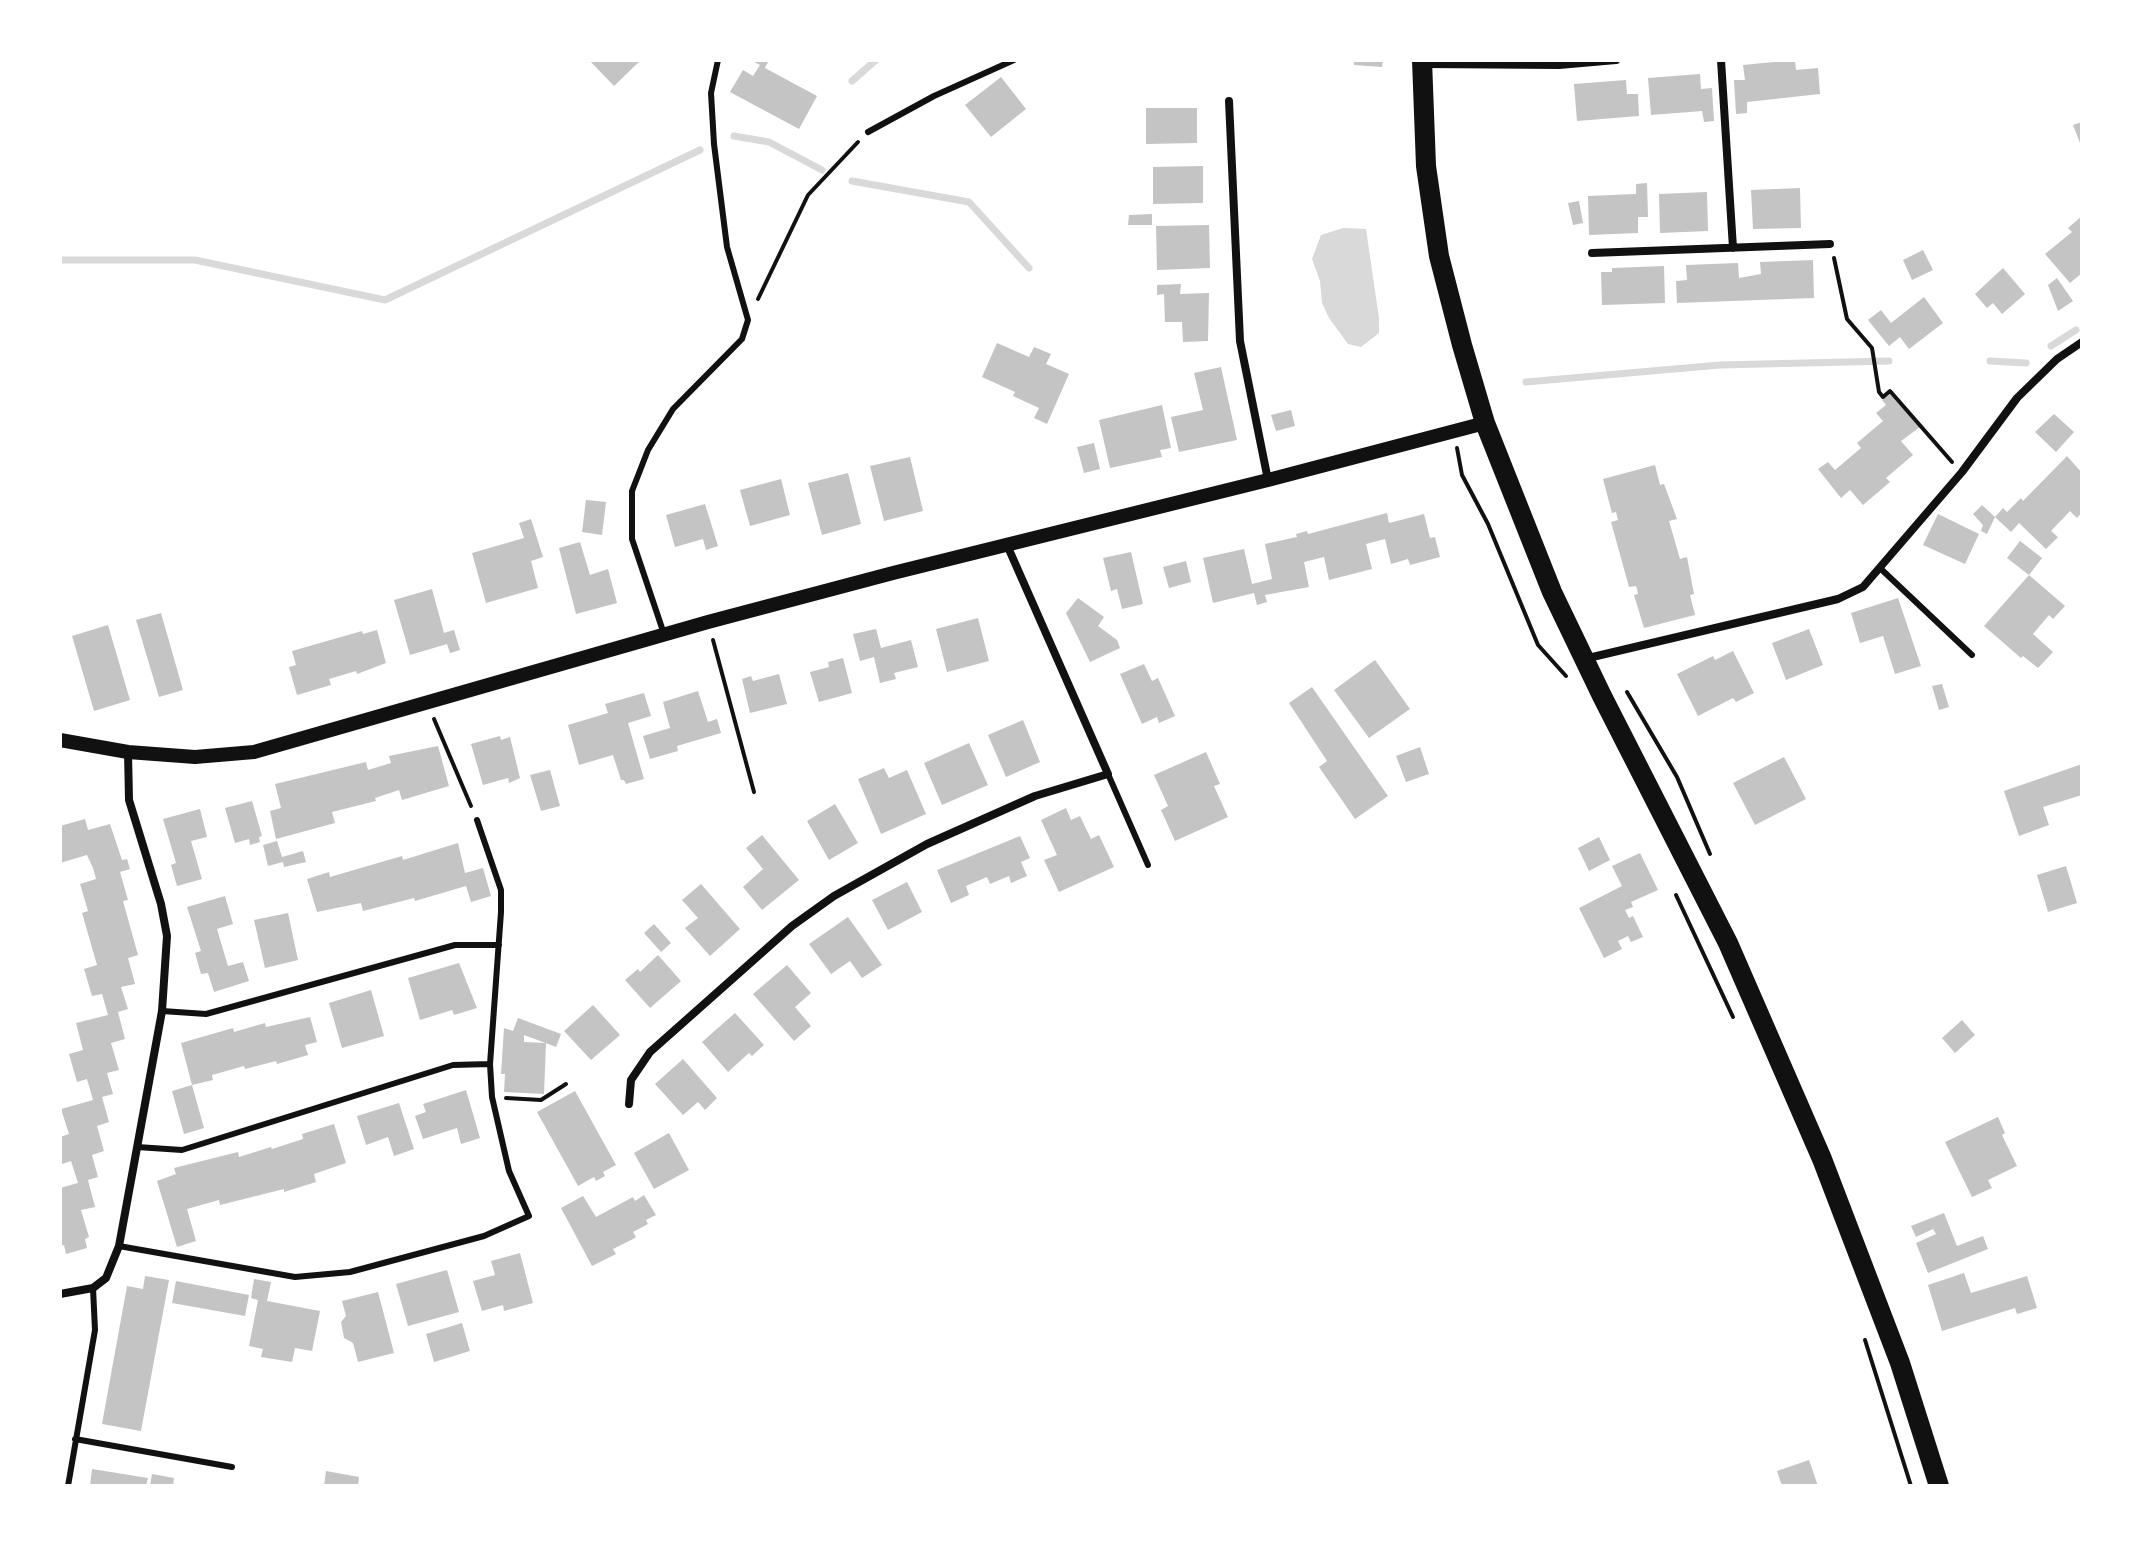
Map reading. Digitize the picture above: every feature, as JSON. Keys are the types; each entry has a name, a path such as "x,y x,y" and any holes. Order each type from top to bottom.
{"main road":[{"path":"1422,62 1426,166 1439,256 1485,423 1552,592 1728,943 1822,1159 1900,1363 1939,1486"}],"street":[{"path":"1422,62 1559,65 1616,60"},
{"path":"1721,60 1733,248"},
{"path":"1229,101 1240,341 1268,480"},
{"path":"1592,253 1830,244"},
{"path":"1583,659 1838,599 1863,587 1962,472 2017,398 2057,359 2082,342"},
{"path":"60,740 128,752 195,757 254,752 708,622 1485,423"},
{"path":"629,1104 631,1080 650,1052 792,926 834,896 927,844 1035,796 1108,774 1007,545"},
{"path":"60,1294 93,1288 106,1278 119,1246 162,1011 167,936 161,904 129,800 128,752"}],"lane":[{"path":"664,634 632,539 632,491 648,450 673,409 742,339 748,320 727,247 714,144 711,93 718,60"},
{"path":"868,132 934,96 1014,60"},
{"path":"1881,569 1972,655"},
{"path":"1108,774 1148,865"},
{"path":"119,1246 295,1277 350,1272 484,1236 529,1216 509,1171 492,1097 490,1064 501,890 477,820"},
{"path":"162,1011 206,1014 455,945 499,945"},
{"path":"137,1147 182,1150 453,1065 490,1064"},
{"path":"68,1486 95,1330 93,1288"},
{"path":"75,1439 232,1467"}],"path":[{"path":"748,320 808,195 868,132"},
{"path":"1830,244 1847,319 1872,348 1879,392 1883,397 1890,391 1962,472"},
{"path":"1454,429 1462,475 1488,524 1538,645 1567,676 1572,686"},
{"path":"708,622 754,792"},
{"path":"427,704 477,820"},
{"path":"1674,892 1735,1021"},
{"path":"517,1099 541,1100 566,1084"},
{"path":"1864,1338 1911,1486"}],"shaded area":[{"path":"1343,228 1366,229 1379,333 1361,347 1348,344 1329,318 1322,303 1320,281 1312,259 1321,235"}],"building":[{"path":"589,60 641,60 614,86"},
{"path":"750,60 769,60 765,68 817,96 799,129 730,92 743,70 753,76 760,65"},
{"path":"1354,60 1383,60 1382,67 1354,65"},
{"path":"1795,60 1796,70 1818,68 1820,94 1747,102 1747,113 1736,114 1734,80 1745,80 1743,65"},
{"path":"1700,74 1701,89 1712,88 1714,121 1704,122 1702,111 1651,115 1648,78"},
{"path":"1001,77 1026,109 991,137 965,105"},
{"path":"1626,80 1627,94 1638,94 1639,116 1577,121 1574,84"},
{"path":"1146,108 1197,108 1197,143 1146,144"},
{"path":"2082,122 2082,148 2073,125"},
{"path":"1203,166 1203,203 1153,204 1153,167"},
{"path":"1647,183 1648,217 1638,217 1638,233 1589,235 1588,196 1636,194 1636,184"},
{"path":"1800,188 1801,228 1753,229 1751,190"},
{"path":"1707,192 1708,231 1660,233 1659,194"},
{"path":"1579,201 1583,223 1573,225 1568,203"},
{"path":"1152,214 1152,225 1128,225 1129,215"},
{"path":"2082,216 2082,273 2070,283 2045,254 2072,232 2068,228"},
{"path":"1209,225 1210,268 1157,270 1156,226"},
{"path":"1923,250 1933,270 1912,280 1903,260"},
{"path":"1813,260 1814,298 1677,303 1676,281 1687,280 1686,265 1738,263 1739,278 1761,274 1760,262"},
{"path":"1664,266 1665,303 1602,305 1601,272 1612,272 1612,268"},
{"path":"2003,268 2025,294 2002,314 1993,303 1987,308 1975,294"},
{"path":"2057,278 2073,301 2058,311 2048,285"},
{"path":"1181,284 1180,294 1209,293 1208,341 1183,342 1182,322 1165,322 1164,294 1157,295 1157,285"},
{"path":"1924,297 1943,323 1909,349 1900,337 1889,346 1868,320 1881,310 1891,323"},
{"path":"997,343 1029,357 1034,347 1051,354 1046,364 1069,374 1047,424 1034,418 1039,408 1013,396 1015,392 982,377"},
{"path":"1221,367 1237,440 1179,452 1171,417 1203,410 1194,373"},
{"path":"1890,394 1920,427 1901,441 1913,455 1886,478 1890,482 1863,505 1850,490 1841,498 1818,469 1828,462 1835,470 1861,448 1857,443 1883,421 1876,413 1886,405 1882,400"},
{"path":"1162,405 1171,448 1160,450 1162,457 1110,468 1099,420"},
{"path":"1291,410 1295,426 1276,431 1271,415"},
{"path":"2054,414 2074,432 2056,452 2035,432"},
{"path":"1094,443 1100,469 1084,473 1077,447"},
{"path":"2067,456 2082,473 2082,512 2077,518 2070,511 2051,531 2058,537 2046,549 2019,523 2011,532 1995,517 2003,508 2007,512 2021,498 2023,501"},
{"path":"910,457 923,511 884,521 870,466"},
{"path":"1655,465 1660,485 1664,484 1677,519 1669,521 1680,559 1687,557 1695,615 1644,628 1634,595 1638,594 1637,589 1636,586 1629,587 1611,522 1618,520 1616,512 1612,513 1603,479"},
{"path":"848,473 861,524 822,535 808,483"},
{"path":"781,479 790,515 750,526 740,490"},
{"path":"586,500 606,502 602,535 582,532"},
{"path":"705,504 718,546 706,550 703,539 675,547 666,515"},
{"path":"1982,505 1995,517 1987,534 1981,531 1983,525 1973,514"},
{"path":"1387,513 1389,523 1424,514 1430,538 1435,537 1440,557 1410,565 1408,559 1391,564 1385,539 1366,544 1372,569 1329,580 1324,557 1304,562 1309,587 1265,595 1267,602 1257,605 1254,593 1213,603 1203,558 1244,549 1252,584 1272,579 1265,544"},
{"path":"1938,514 1979,534 1965,564 1923,545"},
{"path":"531,519 543,557 531,561 538,588 486,603 472,553 524,538 519,523"},
{"path":"2020,541 2042,558 2029,575 2007,558"},
{"path":"580,542 590,575 608,569 617,603 576,614 559,548"},
{"path":"1131,552 1143,604 1122,609 1117,589 1111,591 1103,558"},
{"path":"1186,561 1191,582 1169,588 1163,567"},
{"path":"2029,575 2065,606 2053,619 2049,615 2033,634 2053,652 2038,668 2023,656 2021,658 1984,626"},
{"path":"432,589 444,633 454,630 460,650 450,653 447,644 410,655 394,600"},
{"path":"1078,598 1104,617 1098,626 1117,640 1120,648 1090,662 1066,613"},
{"path":"1898,598 1921,666 1895,674 1883,636 1860,643 1851,613"},
{"path":"161,613 183,690 159,697 136,620"},
{"path":"978,618 989,661 947,672 936,629"},
{"path":"108,625 130,700 94,711 72,636"},
{"path":"876,629 881,648 911,640 918,667 894,673 896,679 880,683 874,657 860,661 853,634"},
{"path":"1809,629 1823,665 1786,680 1772,643"},
{"path":"377,630 386,663 357,674 356,671 329,679 331,685 297,695 289,667 296,665 292,651 362,631 363,634"},
{"path":"1733,651 1754,693 1736,702 1733,698 1698,716 1677,674 1713,656 1715,660"},
{"path":"843,658 852,693 819,702 810,672 829,667 828,662"},
{"path":"1375,660 1410,709 1369,738 1334,690"},
{"path":"1144,664 1152,681 1158,678 1175,716 1159,723 1157,717 1142,724 1120,674"},
{"path":"779,674 787,704 750,713 742,679 751,676 753,681"},
{"path":"1942,684 1949,707 1939,710 1932,686"},
{"path":"1312,687 1388,796 1355,819 1319,767 1327,761 1289,703"},
{"path":"698,691 708,722 717,719 721,733 677,746 678,751 650,759 643,736 670,728 663,702"},
{"path":"644,693 651,716 628,723 644,779 626,784 621,780 613,755 579,765 568,725 608,713 605,704"},
{"path":"1023,720 1040,762 1006,777 988,735"},
{"path":"500,736 501,740 510,737 520,778 509,783 508,778 483,785 471,744"},
{"path":"969,743 988,785 942,805 924,763"},
{"path":"438,746 449,786 402,800 399,790 375,798 376,801 332,812 335,823 276,839 270,811 281,808 275,784 366,762 368,770 391,763 389,756"},
{"path":"1420,747 1429,774 1406,782 1396,756"},
{"path":"1206,752 1220,784 1214,786 1228,817 1175,841 1161,810 1168,806 1154,775"},
{"path":"1784,757 1806,799 1755,825 1733,783"},
{"path":"2082,764 2082,795 2043,807 2049,825 2019,836 2004,791"},
{"path":"884,768 889,778 907,770 926,814 881,834 858,779"},
{"path":"550,770 560,806 541,811 530,775"},
{"path":"252,801 262,836 259,837 260,842 250,845 249,839 235,843 225,808"},
{"path":"835,804 858,843 829,860 807,821"},
{"path":"1066,808 1071,820 1080,816 1091,839 1099,835 1114,867 1059,892 1044,860 1057,855 1041,820"},
{"path":"200,809 207,837 191,841 202,879 177,886 171,865 176,863 163,819"},
{"path":"85,819 88,830 110,824 122,860 127,859 130,869 120,872 128,900 123,901 138,955 128,958 135,984 121,987 128,1009 118,1012 125,1039 111,1043 119,1070 107,1073 113,1094 102,1097 109,1122 97,1126 104,1151 92,1155 98,1177 88,1180 95,1207 81,1210 89,1237 85,1239 87,1248 66,1254 64,1245 60,1246 60,1188 78,1183 71,1161 62,1164 60,1156 60,1137 69,1134 61,1109 93,1100 87,1079 77,1082 69,1054 83,1050 76,1023 108,1015 102,994 92,996 84,969 97,965 82,913 88,911 80,884 96,879 93,868 87,855 60,863 60,826"},
{"path":"762,835 799,880 762,910 743,887 763,869 746,848"},
{"path":"1020,836 1030,858 1021,862 1027,876 1011,883 1009,876 990,884 987,877 966,886 969,895 951,903 937,870"},
{"path":"1599,837 1610,860 1589,871 1578,848"},
{"path":"277,841 282,857 303,851 306,862 284,867 283,862 268,866 263,845"},
{"path":"458,843 465,873 483,868 491,896 471,902 466,886 415,901 414,898 363,911 361,903 317,912 307,879 329,872 330,877 402,856 403,860"},
{"path":"1640,853 1658,890 1631,902 1633,907 1625,910 1629,918 1633,916 1643,937 1631,942 1628,936 1618,941 1622,949 1604,958 1579,908 1622,886 1612,866"},
{"path":"2066,866 2077,903 2048,912 2037,875"},
{"path":"907,882 922,912 888,930 872,900"},
{"path":"701,884 740,929 710,956 685,928 698,918 682,900"},
{"path":"225,896 233,924 217,929 228,966 243,962 249,981 214,992 208,973 201,974 195,953 201,951 187,907"},
{"path":"288,913 298,960 265,968 254,920"},
{"path":"848,917 882,965 862,978 850,961 831,974 809,944"},
{"path":"654,924 671,943 661,952 644,933"},
{"path":"658,955 681,981 650,1008 625,980 638,969 640,972"},
{"path":"459,963 477,1008 454,1015 452,1010 420,1020 408,978"},
{"path":"787,965 811,993 795,1007 811,1026 794,1041 753,994"},
{"path":"371,990 384,1036 342,1048 329,1003"},
{"path":"593,1005 620,1035 591,1060 564,1031"},
{"path":"735,1013 764,1045 752,1056 749,1053 728,1072 702,1042"},
{"path":"310,1017 317,1042 305,1045 308,1055 277,1064 276,1061 245,1069 244,1066 212,1075 213,1080 192,1085 181,1043 233,1028 234,1032 265,1023 266,1027"},
{"path":"518,1018 561,1034 556,1047 546,1043 544,1094 504,1092 505,1074 501,1074 504,1028 513,1031","holes":["524,1035 546,1043 524,1042"]},
{"path":"1962,1020 1975,1035 1955,1053 1942,1038"},
{"path":"683,1059 717,1098 705,1110 698,1102 683,1115 655,1084"},
{"path":"192,1085 204,1128 184,1134 172,1091"},
{"path":"466,1090 480,1138 461,1144 457,1128 423,1139 415,1116 426,1112 423,1104"},
{"path":"575,1091 616,1165 603,1172 605,1176 596,1181 594,1177 578,1186 537,1112"},
{"path":"399,1103 414,1149 394,1156 388,1137 366,1145 357,1116"},
{"path":"1998,1117 2005,1133 2002,1135 2017,1166 1988,1180 1992,1188 1972,1197 1945,1142"},
{"path":"334,1124 346,1163 314,1174 316,1182 284,1192 284,1189 220,1205 219,1200 187,1209 196,1241 177,1247 157,1181 176,1174 174,1168 238,1152 239,1157 272,1149 303,1139 302,1134"},
{"path":"669,1133 689,1170 654,1189 634,1153"},
{"path":"644,1195 656,1215 646,1220 648,1224 633,1232 636,1237 613,1249 616,1254 592,1266 561,1208 583,1196 596,1217 633,1197 635,1201"},
{"path":"1944,1213 1957,1246 1983,1236 1988,1249 1928,1273 1916,1243 1936,1234 1933,1229 1916,1237 1911,1226"},
{"path":"520,1253 533,1303 504,1311 503,1305 482,1311 473,1281 495,1275 491,1261"},
{"path":"447,1270 459,1312 408,1326 396,1284"},
{"path":"1964,1273 1971,1293 2027,1276 2037,1308 2017,1314 2015,1308 1942,1331 1928,1285"},
{"path":"145,1276 169,1280 141,1431 102,1424 127,1286 143,1289"},
{"path":"254,1279 271,1282 267,1301 320,1311 312,1351 295,1348 292,1362 261,1357 263,1349 249,1346 258,1300 251,1298"},
{"path":"176,1281 249,1295 245,1316 172,1303"},
{"path":"378,1292 394,1353 358,1362 353,1343 344,1338 341,1322 346,1316 342,1301"},
{"path":"462,1323 470,1351 434,1362 426,1334"},
{"path":"1809,1460 1818,1486 1782,1486 1777,1471"},
{"path":"92,1469 148,1478 146,1486 90,1486"},
{"path":"326,1471 359,1477 358,1486 324,1486"},
{"path":"152,1474 174,1478 173,1486 150,1486"}],"waterway":[{"path":"852,81 876,60"},
{"path":"734,136 769,142 822,170"},
{"path":"60,260 195,260 385,300 700,150"},
{"path":"852,181 969,202 1029,268"},
{"path":"2051,346 2076,330"},
{"path":"1526,382 1720,365 1889,361"},
{"path":"1990,361 2026,363"}]}
